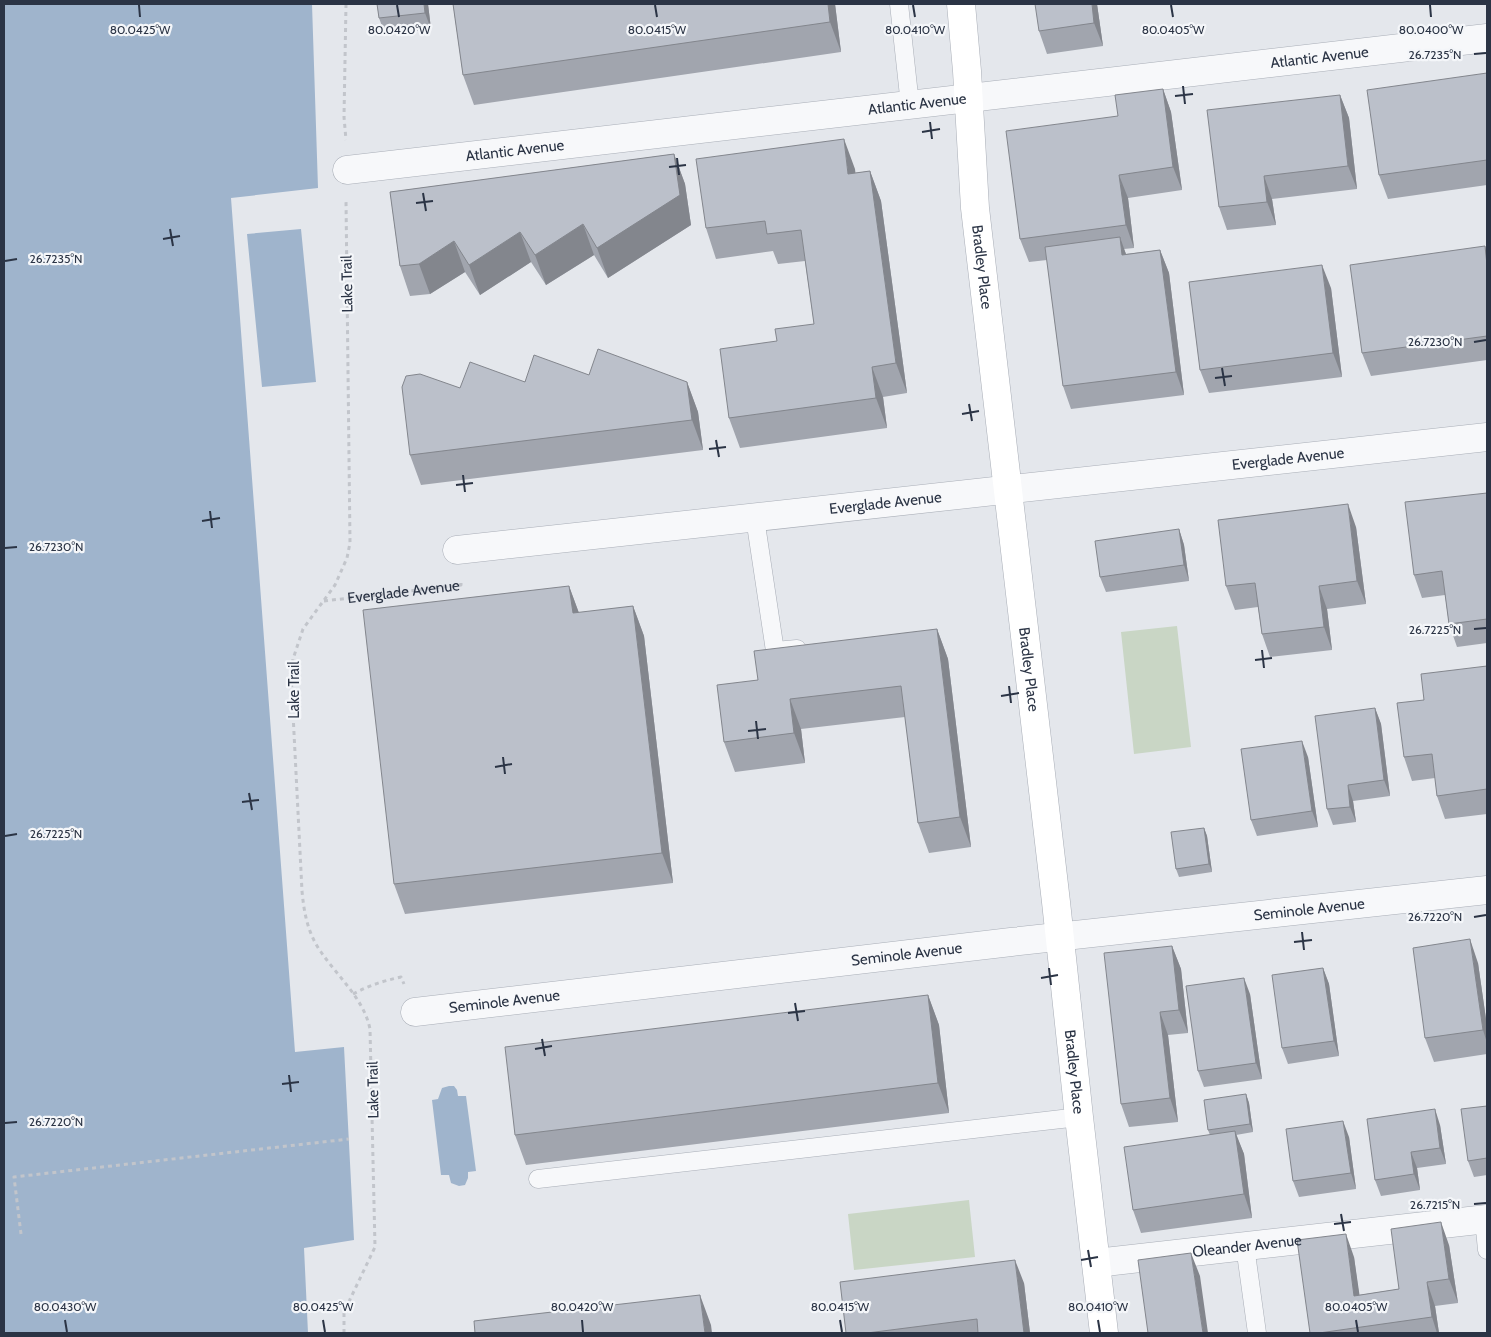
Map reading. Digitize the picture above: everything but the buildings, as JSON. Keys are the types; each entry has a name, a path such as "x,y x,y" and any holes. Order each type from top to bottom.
{"street":[{"name":"Bradley Place","path":"961,4 969,98 975,208 1060,936 1104,1333"},
{"name":"Atlantic Avenue","path":"347,170 1487,38"},
{"name":"Everglade Avenue","path":"457,550 1008,491 1487,436"},
{"name":"Seminole Avenue","path":"414,1012 1060,936 1487,890"},
{"name":"Oleander Avenue","path":"1096,1263 1486,1219"}],"lane":[{"path":"899,4 910,105"},
{"path":"755,518 775,651 815,646"},
{"path":"538,1179 1079,1117"},
{"path":"1486,1219 1487,1250"},
{"path":"1245,1246 1257,1333"}],"path":[{"name":"Lake Trail","path":"344,1333 344,1312 370,1259 376,1239 370,1029 368,1018 353,994 320,951 312,938 306,921 302,891 291,674 293,659 303,629 335,585 347,558 350,527 347,170 344,117 346,4"},
{"name":"Everglade Avenue","path":"324,601 461,585 457,550"},
{"path":"353,994 368,985 401,977 414,1012"},
{"path":"21,1234 14,1177 349,1139"}],"green space":[{"path":"1177,626 1191,747 1134,754 1121,632"},
{"path":"969,1200 975,1257 854,1270 848,1214"}],"water":[{"path":"4,4 312,4 318,188 231,198 295,1052 344,1047 354,1240 304,1248 308,1333 4,1333"},
{"path":"301,229 316,382 262,387 247,234"},
{"path":"454,1086 458,1096 466,1096 476,1171 468,1172 465,1185 459,1186 451,1183 449,1175 441,1175 432,1100 438,1099 442,1088"}]}
